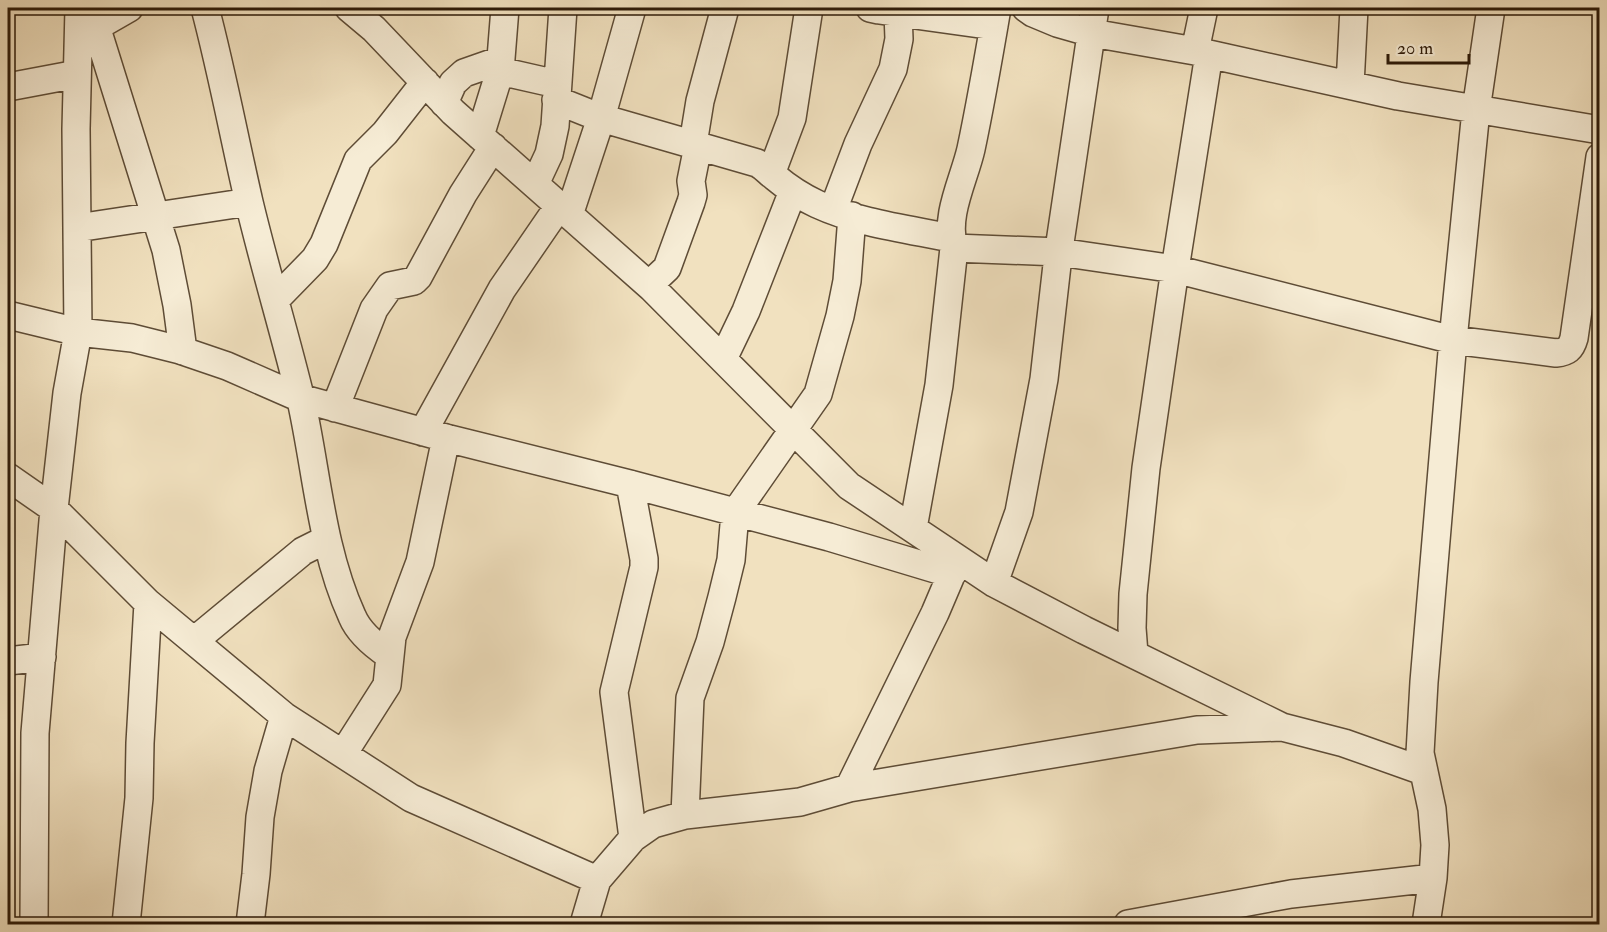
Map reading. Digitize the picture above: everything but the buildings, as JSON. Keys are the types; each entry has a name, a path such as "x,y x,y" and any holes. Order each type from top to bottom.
{"street":[{"path":"84,24 129,8"},
{"path":"205,8 218,56 249,202 300,398 325,540 352,618 370,642 389,655"},
{"path":"349,8 374,29 444,103 486,142 649,285 849,486 913,528 955,566"},
{"path":"335,408 374,309 390,286 414,281 418,277 463,194 486,142 500,66 505,8"},
{"path":"535,184 553,140 562,8"},
{"path":"343,754 387,685 392,637 420,562 435,435 502,289 564,210 601,118 632,8"},
{"path":"649,285 667,268 692,202 691,181 700,101 725,8"},
{"path":"771,174 792,118 809,8"},
{"path":"870,8 898,13 996,17 970,151 957,197 939,385 913,528"},
{"path":"1026,8 1057,23 1094,20 1202,53 1476,110 1599,130"},
{"path":"1134,654 1133,594 1146,468 1175,269 1202,53 1204,8"},
{"path":"1350,85 1354,8"},
{"path":"1426,924 1435,845 1432,809 1420,753 1424,682 1453,340 1476,110 1491,8"},
{"path":"684,815 690,698 707,650 731,560 735,513 818,394 848,281 842,213 858,144 893,69 899,39 898,13"},
{"path":"994,583 1019,512 1044,379 1059,252 1094,20"},
{"path":"34,924 35,733 54,509 67,393 78,332 77,74 84,24"},
{"path":"84,24 166,250 183,351"},
{"path":"444,103 453,82 464,73 500,66 557,92 601,118 757,163 793,191 819,205 842,213 953,243 1059,252 1175,269 1453,340 1556,353 1566,352 1572,346 1599,157"},
{"path":"8,87 77,74"},
{"path":"275,300 315,259 324,244 358,160 385,133 425,82"},
{"path":"723,359 746,311 793,191"},
{"path":"77,228 249,202"},
{"path":"8,315 78,332 132,338 183,351 227,366 300,398 335,408 829,537 955,566 994,583 1282,727 1344,743 1423,771"},
{"path":"8,477 54,509 148,603 284,716 411,798 597,880"},
{"path":"630,484 644,567 614,692 633,838"},
{"path":"194,641 303,551 325,540"},
{"path":"849,788 935,613 955,566"},
{"path":"126,924 139,798 148,603"},
{"path":"8,661 42,657"},
{"path":"250,924 260,817 268,771 284,716"},
{"path":"584,924 597,880 633,838 653,824 684,815 800,802 849,788 1197,730 1282,727"},
{"path":"1128,924 1291,894 1433,878"}]}
